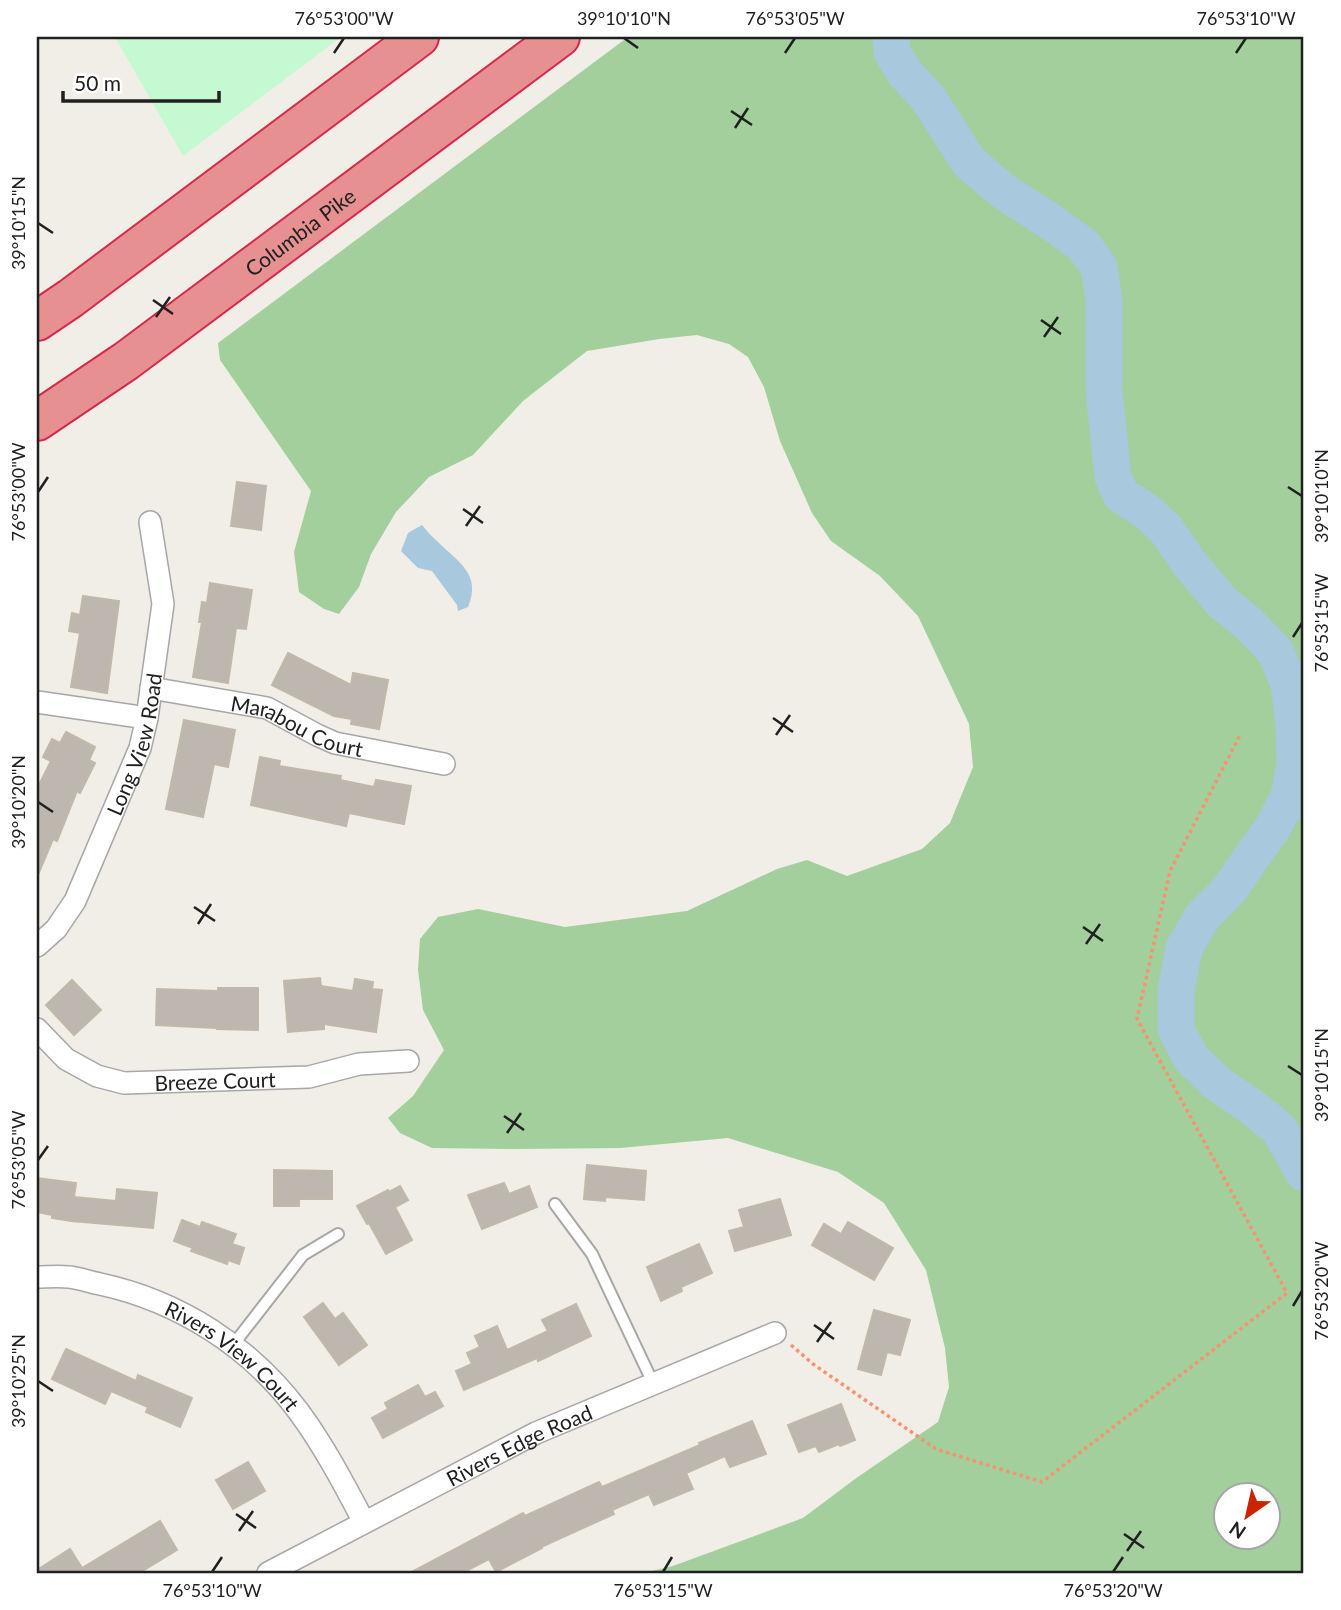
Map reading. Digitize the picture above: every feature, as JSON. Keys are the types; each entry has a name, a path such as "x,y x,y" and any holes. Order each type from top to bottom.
{"highway":[{"path":"37,321 419,37"},
{"name":"Columbia Pike","path":"37,421 126,361 560,37"}],"street":[{"name":"Long View Road","path":"37,946 56,929 75,901 140,748 147,718 163,604 150,522"},
{"name":"Marabou Court","path":"151,688 267,708 335,743 444,764"},
{"path":"37,702 147,718"},
{"name":"Breeze Court","path":"37,1029 66,1059 97,1076 124,1083 309,1077 359,1064 408,1061"},
{"name":"Rivers View Court","path":"37,1277 71,1277 120,1288 163,1304 201,1323 233,1345 270,1378 298,1410 329,1456 364,1522"},
{"name":"Rivers Edge Road","path":"268,1573 536,1433 775,1333"}],"lane":[{"path":"555,1204 592,1254 653,1383"},
{"path":"233,1345 303,1255 338,1234"}],"path":[{"path":"775,1333 813,1364 936,1449 1042,1482 1287,1293 1137,1019 1170,871 1241,733"}],"green space":[{"path":"115,37 341,37 183,156"},
{"path":"628,37 1304,37 1304,1573 643,1573 673,1566 803,1518 938,1422 949,1387 945,1348 926,1270 884,1203 838,1172 728,1138 620,1148 432,1148 400,1133 388,1118 413,1096 444,1050 423,1010 418,970 420,939 438,917 478,909 565,927 687,911 777,869 807,860 847,876 922,849 950,823 973,767 969,724 918,616 880,576 831,541 812,513 780,441 764,387 748,357 729,344 697,335 587,351 523,401 473,455 429,477 396,512 371,554 359,587 339,614 324,609 299,592 294,552 311,491 220,360 218,343"}],"water":[{"path":"422,525 460,563 470,577 472,596 468,607 458,611 457,605 432,571 418,568 401,551 408,533"}],"building":[{"path":"237,482 266,486 261,530 231,526"},
{"path":"210,583 252,590 246,629 236,628 228,683 193,677 202,622 199,622 202,602 207,603"},
{"path":"83,596 119,601 107,693 71,687 80,633 69,631 72,613 80,615"},
{"path":"288,653 351,685 353,673 388,680 379,729 351,724 352,719 334,716 272,685"},
{"path":"184,720 235,730 228,767 214,764 203,817 166,809"},
{"path":"66,732 95,747 89,760 95,763 80,793 77,791 57,841 53,839 37,877 37,789 51,761 43,757 52,739 60,743"},
{"path":"260,757 280,761 279,766 341,776 340,780 374,787 376,780 411,786 404,824 349,813 346,826 251,805"},
{"path":"320,978 321,986 353,991 355,979 373,982 372,989 382,990 376,1032 324,1024 324,1029 288,1032 284,981"},
{"path":"72,980 101,1010 74,1035 46,1005"},
{"path":"218,988 258,988 258,1030 156,1025 157,989 218,991"},
{"path":"587,1165 646,1171 644,1200 605,1197 605,1201 584,1199"},
{"path":"274,1170 332,1171 332,1199 299,1199 299,1206 274,1206"},
{"path":"37,1178 76,1183 74,1197 116,1201 117,1189 157,1193 153,1228 71,1221 37,1212"},
{"path":"504,1183 509,1194 529,1186 537,1207 482,1229 468,1195"},
{"path":"400,1186 408,1200 395,1207 412,1240 386,1254 357,1206"},
{"path":"780,1199 791,1235 735,1251 729,1231 744,1227 739,1210"},
{"path":"182,1220 200,1227 202,1222 236,1234 232,1244 244,1248 239,1264 228,1260 227,1264 191,1251 193,1248 174,1241"},
{"path":"848,1222 893,1248 874,1280 812,1245 824,1224 841,1234"},
{"path":"699,1244 712,1273 681,1287 682,1291 661,1301 647,1267"},
{"path":"323,1303 335,1319 343,1313 367,1345 339,1365 304,1317"},
{"path":"576,1304 591,1336 538,1361 537,1358 464,1390 456,1371 472,1364 467,1353 480,1347 475,1336 497,1326 507,1350 548,1331 542,1320"},
{"path":"874,1310 910,1320 900,1355 887,1352 881,1375 858,1369"},
{"path":"66,1349 136,1381 138,1375 192,1398 180,1427 146,1412 148,1407 111,1391 105,1404 52,1379"},
{"path":"418,1385 425,1397 435,1392 443,1406 383,1438 372,1418 388,1409 385,1403"},
{"path":"841,1404 855,1440 819,1452 816,1446 799,1452 788,1425"},
{"path":"752,1421 766,1454 730,1467 725,1456 686,1473 693,1489 654,1505 649,1494 612,1510 614,1514 541,1547 496,1572 489,1559 462,1573 410,1573 523,1513 525,1516 599,1482 602,1487"},
{"path":"248,1462 265,1491 233,1509 216,1480"},
{"path":"160,1521 177,1550 139,1573 37,1573 37,1570 70,1549 82,1568"}],"waterway":[{"path":"891,37 892,52 905,73 928,98 969,162 1003,191 1083,245 1099,267 1104,300 1104,391 1113,477 1121,495 1146,511 1166,529 1189,563 1222,602 1249,624 1276,652 1289,684 1295,763 1289,796 1273,827 1229,890 1203,916 1184,948 1176,990 1176,1029 1191,1058 1218,1084 1279,1129 1304,1173"},
{"path":"1279,813 1304,817"}]}
